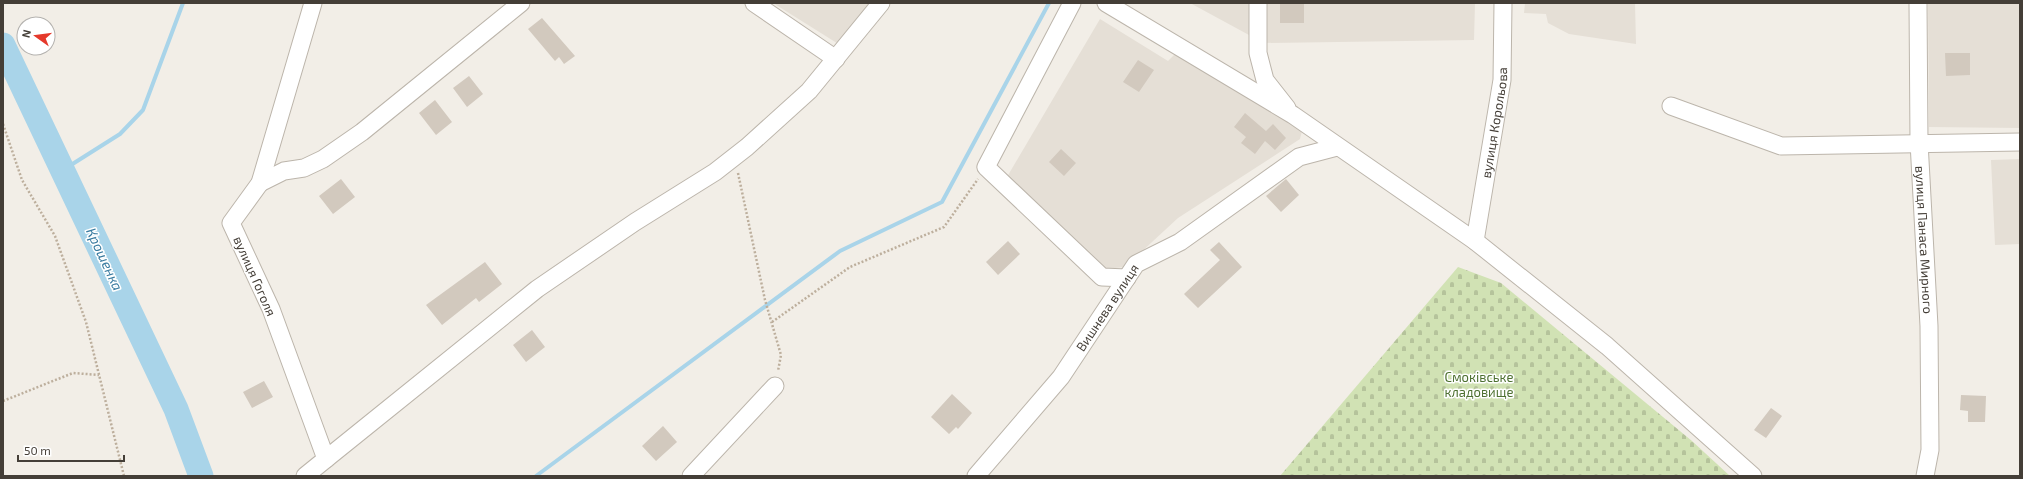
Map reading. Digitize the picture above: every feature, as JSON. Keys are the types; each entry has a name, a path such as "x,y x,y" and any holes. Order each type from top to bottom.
{"street":[{"name":"вулиця Гоголя","path":"313,3 260,183 231,223 271,309 326,460"},
{"path":"260,183 284,171 304,168 323,159 362,132 521,3"},
{"path":"754,3 836,59"},
{"path":"306,476 537,289 636,222 715,172 734,157 809,91 881,3"},
{"path":"1072,3 986,167 1102,277 1127,278"},
{"path":"1106,3 1293,116 1475,241 1607,346 1753,476"},
{"path":"1258,3 1258,53 1265,80 1293,116"},
{"name":"вулиця Корольова","path":"1475,241 1502,80 1503,3"},
{"name":"вулиця Панаса Мирного","path":"1918,3 1919,142 1929,326 1930,450 1925,476"},
{"path":"1671,106 1781,146 1919,142 2020,142"},
{"name":"Вишнева вулиця","path":"976,476 1061,378 1136,264 1180,242 1299,157 1337,147"},
{"path":"691,476 775,386"}],"path":[{"path":"3,124 22,180 55,236 86,322 124,476"},
{"path":"734,157 765,300 781,355 775,386"},
{"path":"772,322 850,267 944,227 986,167"},
{"path":"3,401 73,372 100,375"}],"shaded area":[{"path":"773,3 870,3 840,45"},
{"path":"1190,3 1249,3 1249,35"},
{"path":"1263,3 1475,3 1474,40 1263,43"},
{"path":"1525,3 1635,3 1636,44 1569,34 1548,23 1546,14 1524,13"},
{"path":"1928,3 2020,3 2020,128 1929,127"},
{"path":"1100,19 1168,61 1176,53 1302,131 1300,139 1178,218 1125,267 1105,269 1007,177"},
{"path":"2020,159 2020,244 1995,245 1991,160"}],"green space":[{"name":"Смоківське кладовище","path":"1458,267 1501,283 1692,441 1730,476 1280,476"}],"building":[{"path":"1280,3 1304,3 1304,23 1280,23"},
{"path":"542,18 575,56 564,64 559,57 555,61 528,29"},
{"path":"1945,53 1970,53 1970,75 1946,76"},
{"path":"1138,60 1154,70 1139,92 1123,82"},
{"path":"469,76 483,94 467,107 453,88"},
{"path":"435,100 452,122 436,135 419,113"},
{"path":"1245,113 1266,131 1273,124 1286,138 1275,150 1265,141 1255,154 1241,143 1246,137 1234,127"},
{"path":"1061,149 1076,163 1064,176 1049,162"},
{"path":"341,179 355,197 333,214 319,196"},
{"path":"1286,179 1299,195 1281,212 1266,196"},
{"path":"1008,241 1020,254 998,275 986,262"},
{"path":"1219,242 1242,267 1198,308 1184,294 1220,260 1210,250"},
{"path":"485,262 502,284 479,302 476,298 442,325 426,305"},
{"path":"532,330 545,347 526,362 513,345"},
{"path":"264,381 273,397 252,408 243,392"},
{"path":"952,394 972,413 958,429 956,427 949,434 931,417"},
{"path":"1961,395 1986,396 1985,422 1968,422 1968,411 1960,410"},
{"path":"1771,408 1782,416 1766,438 1754,430"},
{"path":"663,426 677,442 656,461 642,446"}],"waterway":[{"path":"63,170 120,134 143,110 183,3"},
{"path":"536,476 840,251 942,202 1049,3"},
{"name":"Крошенка","path":"3,45 176,409 201,476"}]}
